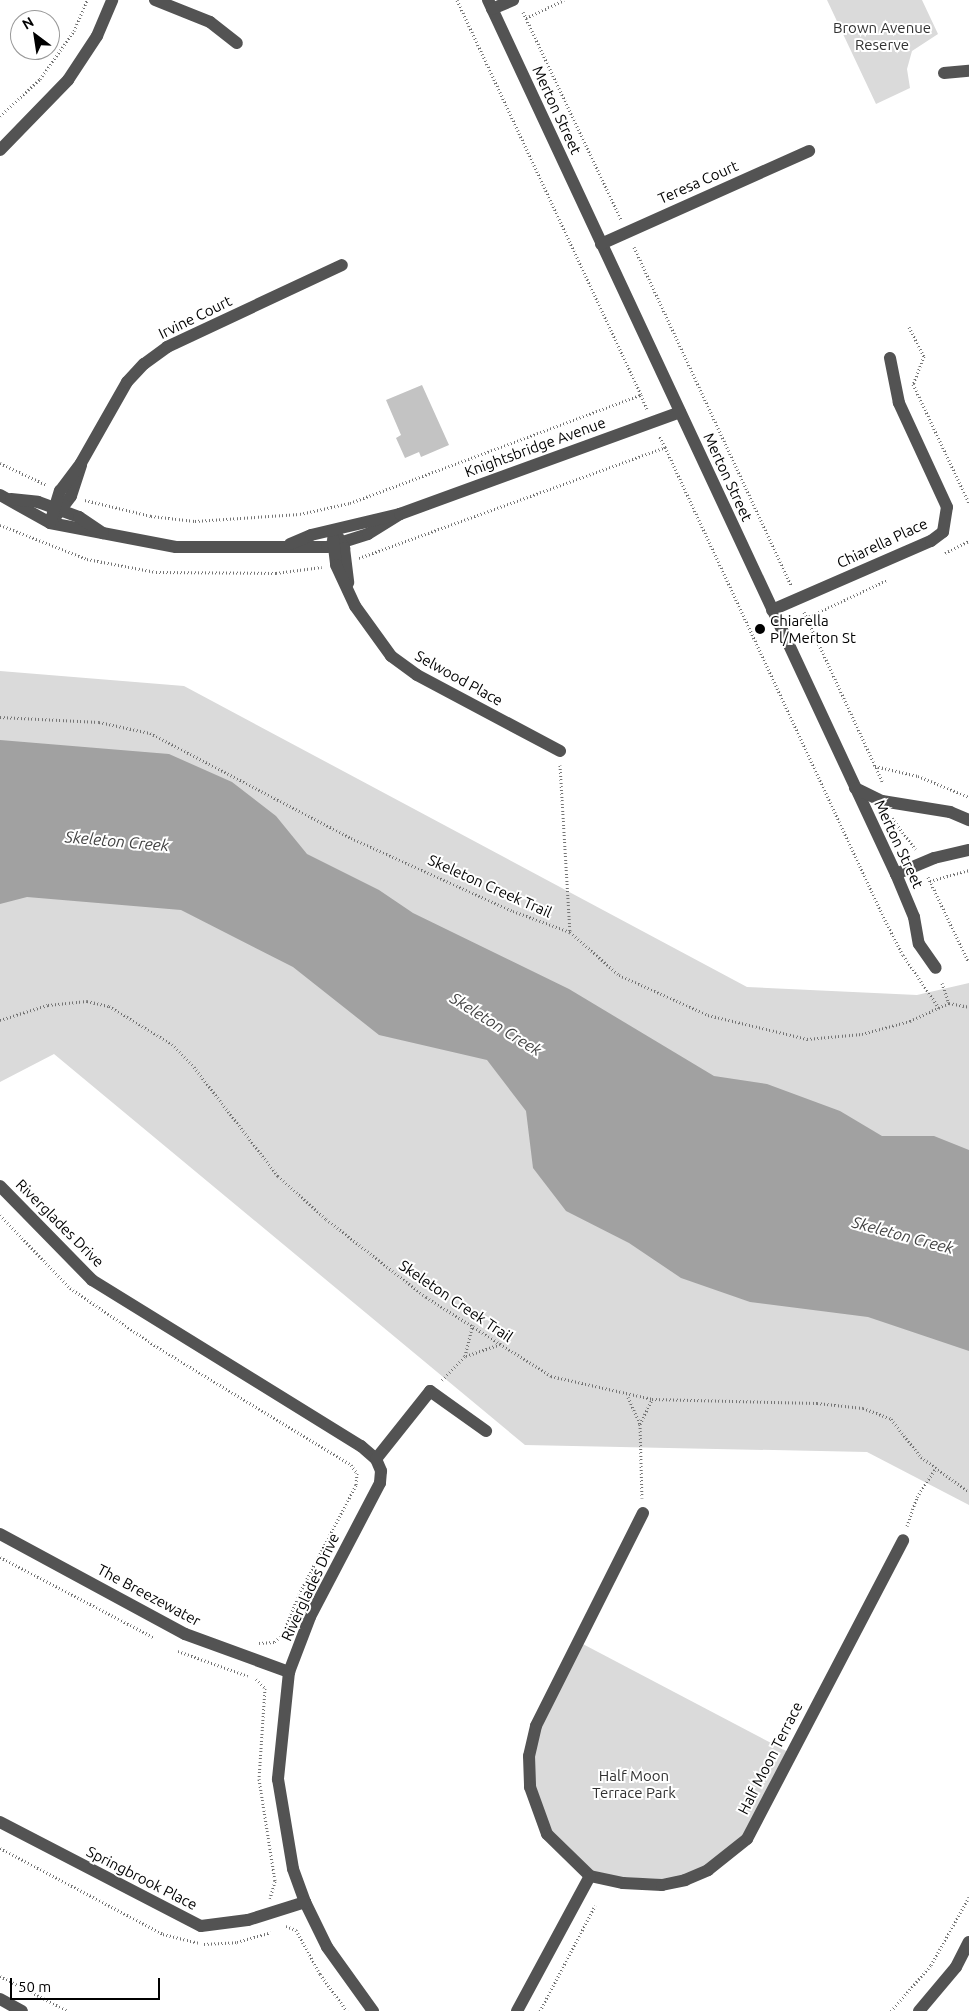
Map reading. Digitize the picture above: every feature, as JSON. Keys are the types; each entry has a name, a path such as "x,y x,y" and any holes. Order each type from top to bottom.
{"street":[{"path":"0,150 68,80 97,36 112,0"},
{"path":"155,0 210,22 237,44"},
{"path":"490,5 517,4"},
{"name":"Merton Street","path":"490,5 896,874 914,917 919,944 936,968"},
{"path":"944,72 969,71"},
{"name":"Teresa Court","path":"601,244 809,151"},
{"name":"Irvine Court","path":"50,523 127,382 152,358 167,347 342,265"},
{"name":"Chiarella Place","path":"772,610 931,541 943,532 947,507 899,403 890,358"},
{"name":"Knightsbridge Avenue","path":"287,545 334,529 400,514 680,412"},
{"name":"Knightsbridge Avenue","path":"4,496 50,523 176,547 337,544 368,534 400,514"},
{"name":"Knightsbridge Avenue","path":"4,496 57,509 91,522 103,533"},
{"name":"Selwood Place","path":"334,529 341,564 348,586 371,632 403,666 560,751"},
{"path":"855,788 886,802 950,812 969,820"},
{"path":"896,874 922,863 969,850"},
{"name":"Riverglades Drive","path":"0,1186 92,1280 361,1446 376,1459 381,1470 380,1483 310,1617 289,1672 278,1779 293,1869 305,1902 327,1948 373,2011"},
{"path":"376,1459 430,1391 486,1431"},
{"path":"517,2011 590,1876 547,1834 530,1787 529,1756 536,1726 643,1513"},
{"name":"The Breezewater","path":"0,1534 185,1634 223,1651 253,1657 289,1672"},
{"name":"Half Moon Terrace","path":"590,1876 652,1884 685,1880 708,1870 747,1839 902,1540"},
{"name":"Springbrook Place","path":"0,1822 201,1926 273,1913 305,1902"},
{"path":"919,2011 956,1967 969,1942"},
{"path":"0,1999 22,2011"}],"path":[{"path":"0,116 40,79 74,31 86,0"},
{"path":"457,0 890,929 939,1008"},
{"path":"526,18 564,0"},
{"path":"517,4 526,18 798,599 875,766 886,802 897,828 922,863 968,960"},
{"path":"909,327 924,356 913,384 969,503"},
{"path":"0,463 65,493 151,516 195,521 300,514 350,503 642,396"},
{"path":"0,525 87,559 156,572 276,573 341,564 665,447"},
{"name":"Skeleton Creek Trail","path":"0,717 100,722 150,733 351,838 513,911 570,932 619,976 708,1015 807,1039 862,1034 910,1021 949,1003"},
{"path":"560,751 570,932"},
{"path":"875,766 918,776 969,797"},
{"path":"930,881 969,870"},
{"path":"936,968 949,1003 969,1007"},
{"name":"Skeleton Creek Trail","path":"0,1020 48,1005 87,1001 109,1006 172,1044 194,1067 278,1176 393,1272 551,1376 627,1396 652,1399 817,1403 863,1408 891,1419 936,1469 969,1492"},
{"path":"0,1215 70,1288 146,1340 351,1465 357,1473 356,1485 296,1599 283,1634 274,1642 258,1643 248,1676 258,1680 265,1688 259,1779 275,1881 269,1899 273,1913 284,1926"},
{"path":"465,1356 473,1325"},
{"path":"430,1391 465,1356 500,1344"},
{"path":"627,1396 640,1424 643,1513"},
{"path":"640,1424 652,1399"},
{"path":"902,1540 917,1497 936,1469"},
{"path":"891,2011 930,1964 969,1897"},
{"path":"540,2011 594,1906"},
{"path":"0,1976 68,2011"}],"green space":[{"name":"Brown Avenue Reserve","path":"827,0 922,0 938,34 912,51 907,69 910,88 876,104"},
{"path":"0,671 184,686 747,987 917,995 969,983 969,1505 867,1452 525,1445 54,1054 0,1082"},
{"name":"Half Moon Terrace Park","path":"579,1642 790,1753 747,1839 685,1880 590,1876 564,1854 530,1787 536,1726"}],"water":[{"name":"Skeleton Creek","path":"0,740 169,754 232,782 276,816 307,854 379,890 413,913 569,989 714,1076 767,1084 840,1111 882,1136 934,1136 969,1150 969,1351 868,1317 750,1302 681,1278 629,1243 566,1211 533,1168 526,1111 487,1060 379,1035 293,967 181,910 27,897 0,904"}],"building":[{"path":"422,385 449,445 421,457 419,452 405,458 396,438 401,435 386,400"}],"place":[{"name":"Chiarella Pl/Merton St","path":"760,629"}]}
